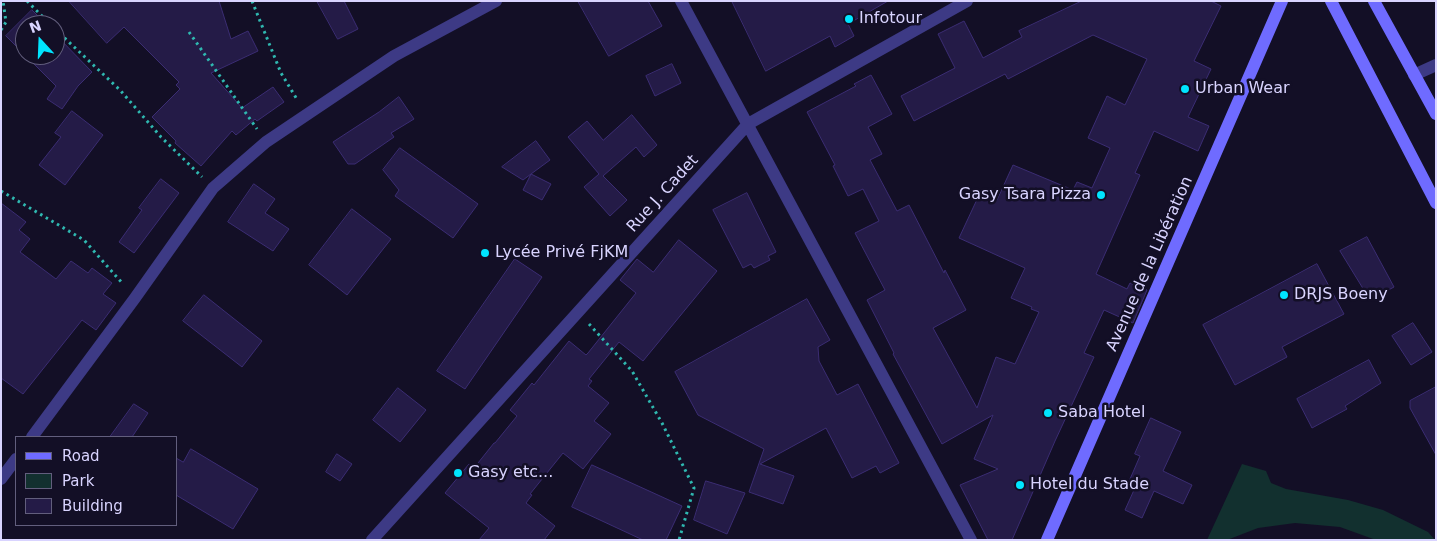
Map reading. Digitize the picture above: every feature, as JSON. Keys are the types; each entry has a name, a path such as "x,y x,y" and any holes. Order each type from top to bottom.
{"main road":[{"name":"Avenue de la Libération","path":"1047,540 1282,1"},
{"path":"1331,1 1436,203"},
{"path":"1374,1 1436,114"}],"street":[{"path":"33,436 214,188 266,142 394,56 496,1"},
{"path":"681,1 971,540"},
{"name":"Rue J. Cadet","path":"372,540 748,124 967,1"},
{"path":"1414,75 1436,65"},
{"path":"1,480 15,460"}],"path":[{"path":"1,30 6,22 3,1"},
{"path":"28,1 41,15"},
{"path":"252,1 281,72 306,115"},
{"path":"189,32 266,142"},
{"path":"65,38 120,90 161,137 214,188"},
{"path":"1,191 84,240 135,298"},
{"path":"578,312 632,371 662,423 694,488 679,540"}],"green space":[{"path":"1242,464 1266,471 1271,483 1286,489 1348,500 1383,510 1428,532 1435,540 1376,540 1340,527 1295,523 1258,528 1227,540 1207,540"}],"building":[{"path":"69,1 219,1 231,39 248,31 258,51 211,73 242,108 273,87 284,102 257,121 255,119 236,135 232,131 201,166 175,143 176,141 152,117 180,89 176,85 179,82 124,27 107,43"},
{"path":"317,1 344,1 358,29 338,39"},
{"path":"578,1 648,1 662,26 609,56"},
{"path":"732,1 888,1 848,24 854,36 835,47 830,36 766,71"},
{"path":"1082,1 1211,1 1221,6 1194,61 1211,69 1188,117 1209,126 1198,151 1154,131 1135,173 1140,175 1096,274 1127,289 1130,283 1147,290 1133,323 1104,310 1084,353 1094,357 1012,540 988,540 960,485 998,469 974,459 993,415 942,444 893,354 867,300 885,290 855,233 879,221 863,189 848,196 833,166 835,165 807,112 856,86 854,84 871,75 892,114 868,127 882,154 870,160 897,211 909,205 944,273 945,270 966,310 933,328 977,408 996,357 1015,364 1039,312 1011,298 1025,268 959,238 980,193 997,200 1013,165 1073,190 1077,182 1092,188 1110,148 1088,138 1107,96 1125,105 1147,59 1093,35 1008,79 1005,74 914,121 901,96 955,68 938,34 964,21 983,58 1022,37 1019,31"},
{"path":"32,10 37,15 27,15"},
{"path":"15,27 15,45 6,36"},
{"path":"65,44 92,72 78,86 62,109 47,99 56,86 35,65 65,65"},
{"path":"672,64 681,83 655,96 646,76"},
{"path":"399,97 414,119 391,133 394,137 355,164 348,164 333,142"},
{"path":"72,111 103,135 65,185 39,165 61,137 55,133"},
{"path":"632,115 657,145 644,157 636,147 603,176 627,200 610,216 584,187 599,174 568,137 587,121 603,140"},
{"path":"536,141 550,160 523,180 502,167"},
{"path":"400,148 478,204 453,238 395,196 399,190 383,170"},
{"path":"531,174 551,184 542,200 523,190"},
{"path":"161,179 179,193 134,253 119,242 142,210 139,208"},
{"path":"254,184 275,199 265,213 289,229 273,251 228,222"},
{"path":"747,193 776,252 768,256 770,260 754,268 751,264 743,268 713,210"},
{"path":"1,203 26,222 19,230 30,239 20,252 56,279 71,261 88,273 92,268 112,283 103,294 116,303 96,330 82,320 23,394 1,378"},
{"path":"352,209 391,239 347,295 309,265"},
{"path":"1367,237 1394,287 1370,300 1340,251"},
{"path":"679,240 717,271 643,361 619,342 589,379 592,381 588,386 609,403 594,421 611,434 583,469 563,453 530,494 532,495 526,503 555,526 544,540 479,540 489,528 445,493 469,464 474,468 495,443 517,416 510,410 532,383 534,385 569,341 586,355 588,353 636,293 620,280 637,259 653,272"},
{"path":"515,259 542,277 465,389 437,371"},
{"path":"1317,264 1344,314 1282,347 1287,357 1235,385 1203,325"},
{"path":"204,295 262,341 242,367 183,321"},
{"path":"807,299 830,340 818,347 819,361 837,395 858,384 899,463 880,473 876,466 852,478 826,428 760,464 794,476 783,504 749,492 764,449 698,415 675,372"},
{"path":"1413,323 1432,352 1411,365 1392,336"},
{"path":"1369,360 1381,383 1345,406 1347,409 1312,428 1297,399"},
{"path":"1436,387 1436,455 1410,408 1410,401"},
{"path":"398,388 426,410 400,442 373,420"},
{"path":"134,404 148,413 133,436 111,436"},
{"path":"1151,418 1181,432 1163,471 1192,485 1183,504 1154,491 1142,518 1125,510 1134,490 1127,486 1140,456 1135,454"},
{"path":"191,449 258,489 233,529 178,496 178,459 183,462"},
{"path":"337,454 352,464 340,481 326,472"},
{"path":"592,465 682,506 666,540 643,540 572,507"},
{"path":"706,481 745,493 727,534 694,520"}],"place":[{"name":"Infotour","path":"849,19"},
{"name":"Urban Wear","path":"1185,89"},
{"name":"Gasy Tsara Pizza","path":"1101,195"},
{"name":"Lycée Privé FjKM","path":"485,253"},
{"name":"DRJS Boeny","path":"1284,295"},
{"name":"Saba Hotel","path":"1048,413"},
{"name":"Gasy etc...","path":"458,473"},
{"name":"Hotel du Stade","path":"1020,485"}]}
